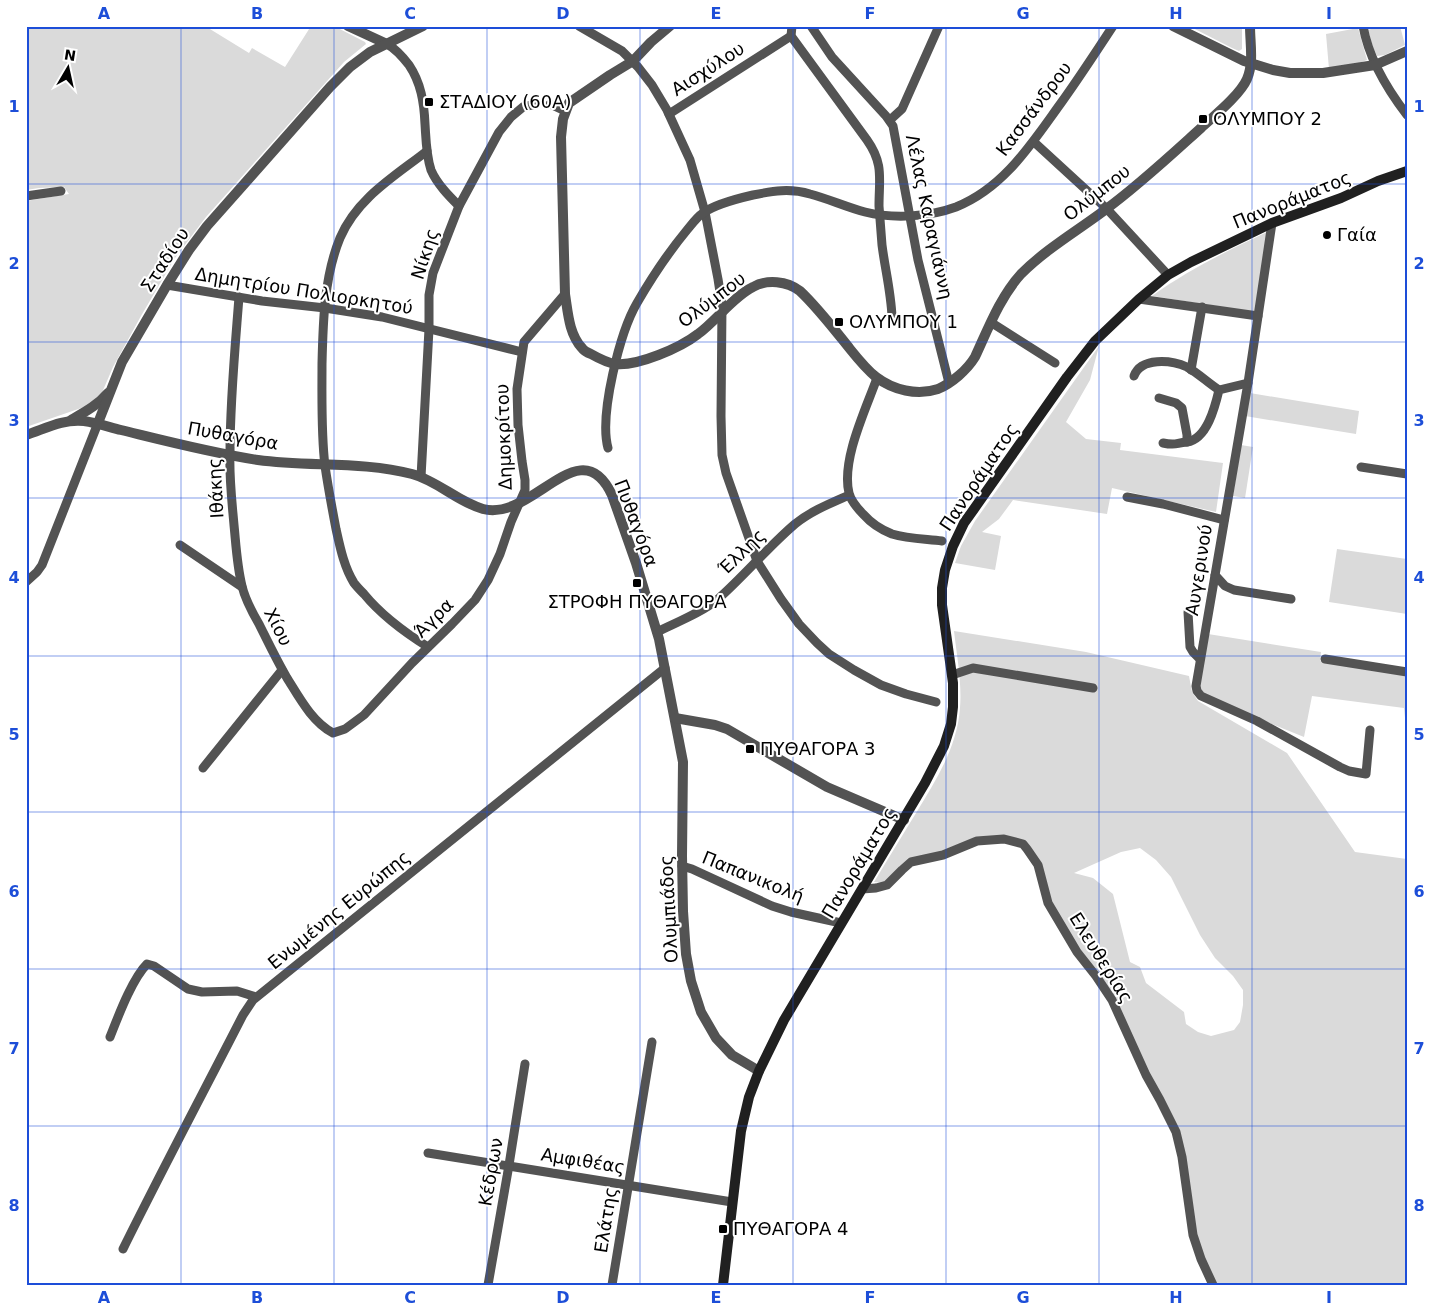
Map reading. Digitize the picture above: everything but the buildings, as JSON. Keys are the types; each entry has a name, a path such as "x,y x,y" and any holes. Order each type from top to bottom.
{"main road":[{"name":"Πανοράματος","path":"723,1285 743,1118 759,1071 784,1020 932,771 947,737 954,692 942,597 945,570 955,540 974,509 1067,377 1095,341 1139,299 1168,275 1272,223 1407,171"}],"street":[{"path":"348,26 394,48 412,70 418,82 424,110 430,167 445,191 460,206"},
{"name":"Σταδίου","path":"26,582 31,572 42,565 122,362 189,250 207,226 330,87 355,62 370,52 423,26"},
{"path":"579,26 622,52 633,61 652,85 669,114 690,160 705,212 720,289 722,314 722,455 726,473 756,561 794,617 825,651 880,685 936,702"},
{"path":"550,104 567,107 610,74 633,61 670,26"},
{"path":"792,26 791,36 867,140 874,151 879,165 882,244 892,317"},
{"name":"Λέλας Καραγιάννη","path":"811,26 832,57 890,120 895,132 918,260 949,382"},
{"path":"890,120 902,109 939,26"},
{"name":"Κασσάνδρου","path":"608,448 606,440 606,407 627,321 666,256 701,214 741,198 782,190 808,193 866,212 880,214 909,216 935,214 957,206 984,193 1003,177 1034,142 1086,68 1112,26"},
{"path":"1173,26 1250,64 1280,72 1323,73 1375,65 1407,50"},
{"name":"Ολύμπου","path":"567,107 562,118 561,137 564,294 568,320 582,350 597,358 616,364 646,359 676,347 698,335 746,291 756,285 778,283 792,286 802,293 864,366 877,378 896,388 917,392 934,390 949,382 970,363 1005,296 1022,274 1044,254 1107,209 1167,159 1224,107 1244,84 1249,74 1250,26"},
{"path":"1363,26 1370,55 1394,99 1407,115"},
{"name":"Αισχύλου","path":"669,114 791,36"},
{"name":"Νίκης","path":"422,477 429,295 433,272 460,206 499,132 511,117 523,107 536,104"},
{"path":"1034,142 1107,209 1168,275"},
{"path":"428,151 374,192 357,209 341,237 331,268 324,308 322,416 325,464 331,504 344,562 354,583 389,620 428,647"},
{"path":"26,196 61,191"},
{"name":"Αυγερινού","path":"1272,223 1248,383 1196,686 1200,696 1257,721 1349,771 1366,774 1370,730"},
{"name":"Δημητρίου Πολιορκητού","path":"167,285 274,303 382,317 522,352"},
{"name":"Δημοκρίτου","path":"520,503 525,487 517,389 524,342 564,294"},
{"name":"Ιθάκης","path":"239,297 232,373 230,455 233,508 242,587"},
{"path":"1139,299 1258,316"},
{"path":"1191,370 1202,307"},
{"path":"992,323 1055,363"},
{"path":"1134,376 1136,370 1142,365 1151,362 1177,364 1191,370 1219,390 1248,383"},
{"path":"877,378 856,435 849,463 847,482 849,495 869,521 882,529 893,534 919,539 942,540"},
{"path":"71,420 102,400 112,387"},
{"path":"1164,443 1174,445 1192,442 1202,434 1215,408 1219,390"},
{"path":"1159,398 1176,403 1182,408 1187,442"},
{"name":"Πυθαγόρα","path":"26,435 71,420 98,424 230,455 260,460 382,469 407,473 422,477 465,501 492,510 503,510 520,503 577,470 593,472 599,476 609,489 615,504 657,632 675,718"},
{"path":"1361,467 1407,474"},
{"name":"Έλλης","path":"657,632 691,616 712,603 797,523 830,503 849,495"},
{"path":"1127,497 1164,504 1224,520"},
{"name":"Άγρα","path":"338,732 345,730 364,715 469,606 488,580 520,503"},
{"path":"180,545 242,587"},
{"path":"1215,575 1225,586 1234,590 1291,599"},
{"name":"Χίου","path":"242,587 282,670 299,696 325,729 333,733 338,732"},
{"path":"1188,612 1190,647 1200,659"},
{"path":"1325,659 1407,672"},
{"name":"Ενωμένης Ευρώπης","path":"123,1249 243,1015 256,997 665,668"},
{"path":"952,675 973,668 1093,688"},
{"path":"203,768 282,670"},
{"path":"675,718 715,725 727,730 827,787 904,820"},
{"name":"Ολυμπιάδος","path":"675,718 683,762 683,911 686,954 691,981 698,1005 712,1032 736,1058 759,1071"},
{"name":"Ελευθερίας","path":"862,890 887,885 912,862 943,855 977,841 1004,839 1023,844 1038,865 1048,903 1078,952 1112,1000 1146,1075 1176,1132 1182,1157 1193,1235 1213,1285"},
{"name":"Παπανικολή","path":"682,866 772,906 806,916 841,923"},
{"path":"110,1037 130,991 147,964 154,966 188,990 202,992 237,991 256,997"},
{"name":"Ελάτης","path":"612,1285 652,1042"},
{"name":"Κέδρων","path":"488,1285 525,1064"},
{"name":"Αμφιθέας","path":"428,1153 732,1202"}],"shaded area":[{"path":"26,26 205,26 249,53 252,48 285,67 311,26 334,26 366,44 344,62 206,217 175,258 113,367 101,395 87,406 26,427 26,201 69,194 64,187 26,190"},
{"path":"1189,26 1242,26 1242,49 1239,51 1232,48"},
{"path":"1380,26 1400,26 1405,45 1385,55 1377,56 1368,30"},
{"path":"1358,28 1367,60 1353,65 1329,69 1326,34"},
{"path":"1267,232 1255,312 1152,296 1194,269"},
{"path":"1099,346 1090,380 1066,422 1086,439 1121,443 1120,450 1223,463 1216,512 1112,488 1107,514 1013,500 999,519 982,532 1001,536 995,570 955,563 961,546 975,521"},
{"path":"1250,393 1359,411 1356,434 1245,416"},
{"path":"1241,445 1253,447 1245,498 1233,496"},
{"path":"1337,549 1407,559 1407,614 1329,602"},
{"path":"954,631 1086,652 1189,676 1192,692 1198,701 1287,753 1355,852 1407,859 1407,1285 1214,1285 1197,1242 1181,1140 1115,1003 1061,921 1024,845 1004,837 956,847 922,858 883,883 874,882 938,776 955,737 960,708 960,680","holes":["1140,848 1156,860 1171,877 1200,935 1215,958 1233,976 1243,990 1240,1022 1234,1030 1211,1036 1198,1032 1186,1024 1184,1012 1146,983 1140,967 1130,962 1113,894 1093,878 1074,873 1121,852"]},
{"path":"1208,634 1321,652 1320,661 1407,676 1407,738 1404,708 1312,696 1304,737 1200,695 1198,679"}],"place":[{"name":"ΣΤΑΔΙΟΥ (60A)","path":"429,102"},
{"name":"ΟΛΥΜΠΟΥ 2","path":"1203,119"},
{"name":"Γαία","path":"1327,235"},
{"name":"ΟΛΥΜΠΟΥ 1","path":"839,322"},
{"name":"ΣΤΡΟΦΗ ΠΥΘΑΓΟΡΑ","path":"637,583"},
{"name":"ΠΥΘΑΓΟΡΑ 3","path":"750,749"},
{"name":"ΠΥΘΑΓΟΡΑ 4","path":"723,1229"}]}
